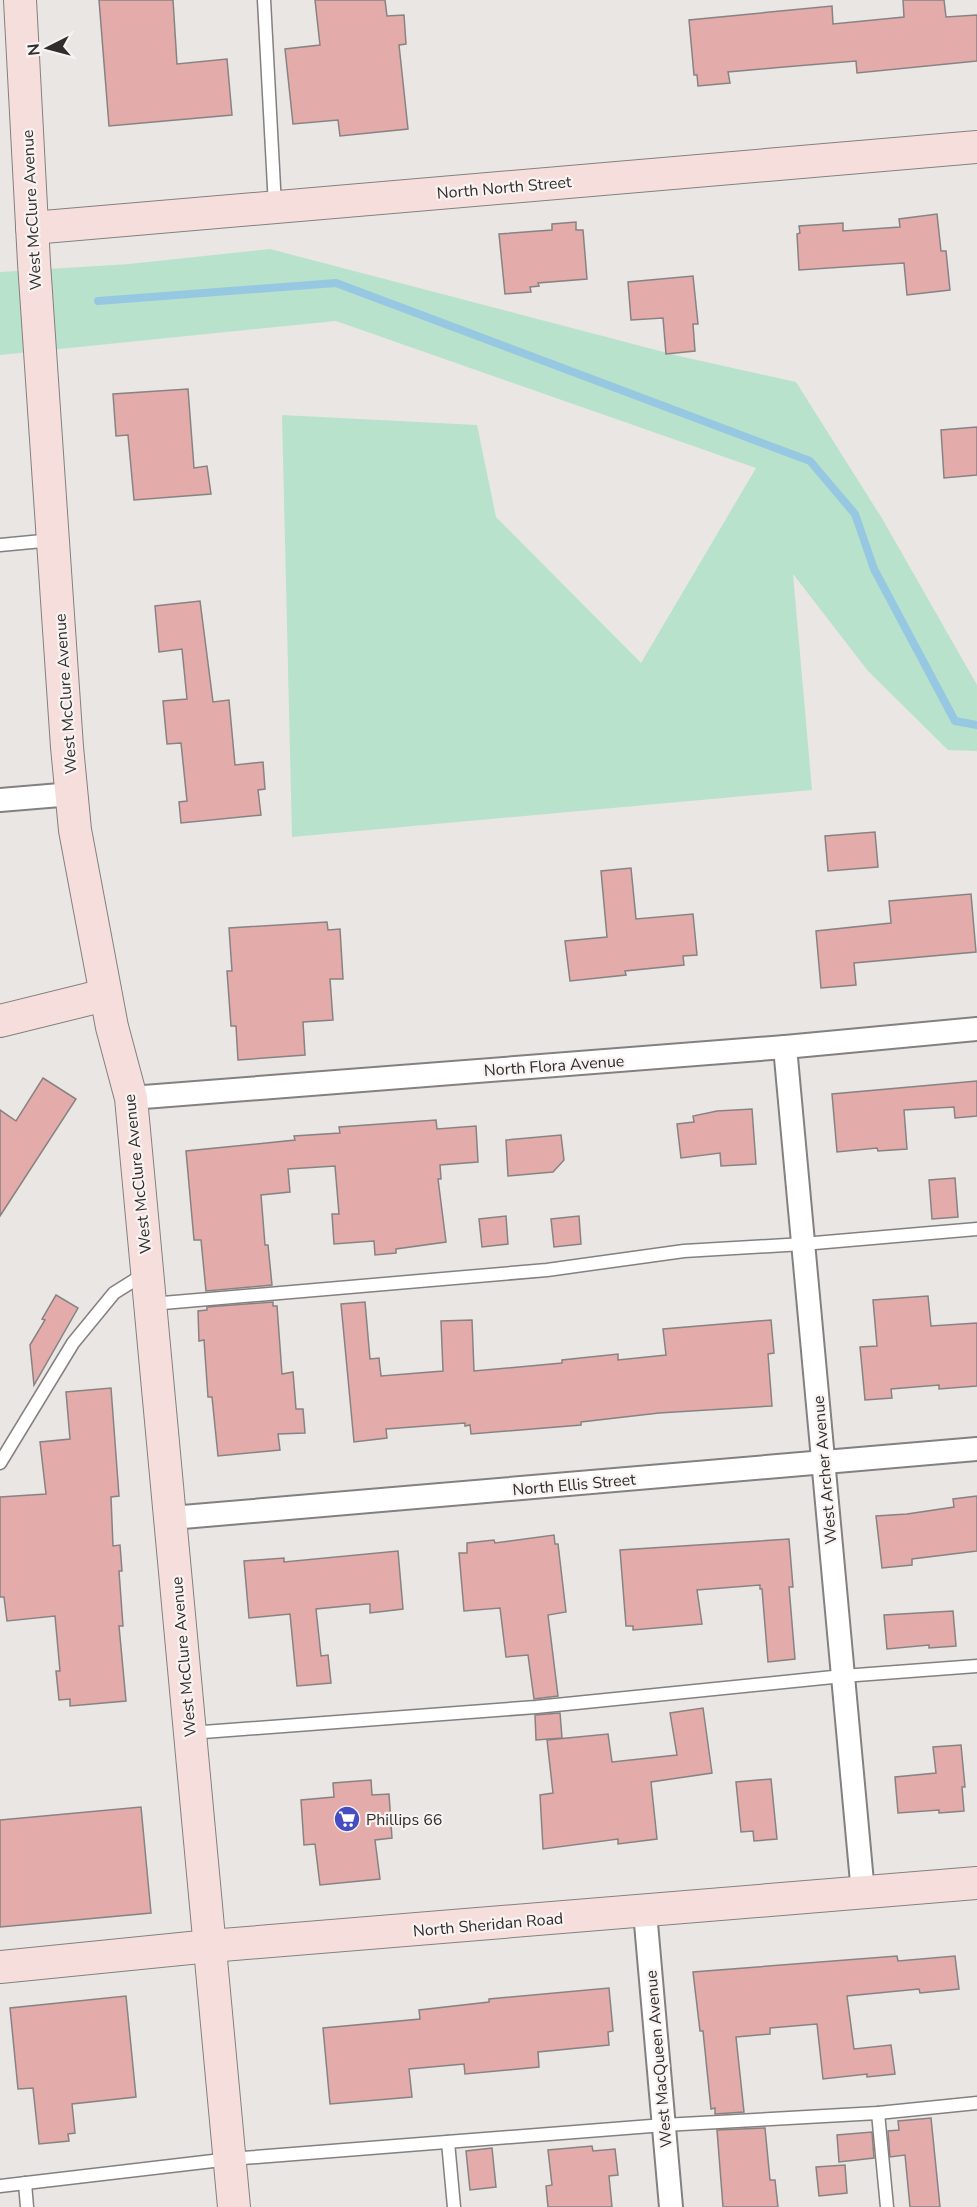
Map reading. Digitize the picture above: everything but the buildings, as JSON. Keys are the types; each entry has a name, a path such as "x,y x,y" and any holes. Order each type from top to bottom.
{"street":[{"name":"West McClure Avenue","path":"17,14 75,830 105,995 131,1098 234,2207"},
{"name":"North North Street","path":"32,228 977,147"},
{"path":"0,800 72,794"},
{"path":"0,1021 105,995"},
{"name":"North Flora Avenue","path":"131,1098 785,1047 977,1029"},
{"name":"West Archer Avenue","path":"785,1047 863,1893"},
{"name":"North Ellis Street","path":"171,1518 977,1449"},
{"name":"North Sheridan Road","path":"0,1967 210,1946 977,1883"},
{"name":"West MacQueen Avenue","path":"645,1912 671,2207"}],"lane":[{"path":"264,0 275,207"},
{"path":"0,545 54,540"},
{"path":"150,1304 547,1269 684,1251 803,1244 977,1229"},
{"path":"0,1463 73,1343 114,1293 147,1272"},
{"path":"190,1732 536,1707 843,1676 977,1666"},
{"path":"0,2186 230,2158 664,2125 878,2113 977,2103"},
{"path":"878,2113 887,2207"},
{"path":"448,2142 454,2207"},
{"path":"25,2183 27,2207"}],"green space":[{"path":"270,249 679,356 796,382 883,520 977,685 977,751 948,750 868,671 793,574 812,790 292,837 282,415 477,425 496,517 641,663 756,468 336,321 0,355 0,272 129,264"}],"waterway":[{"path":"98,301 336,283 810,461 855,514 874,569 955,721 977,725"}],"place":[{"name":"Phillips 66","path":"347,1819"}]}
